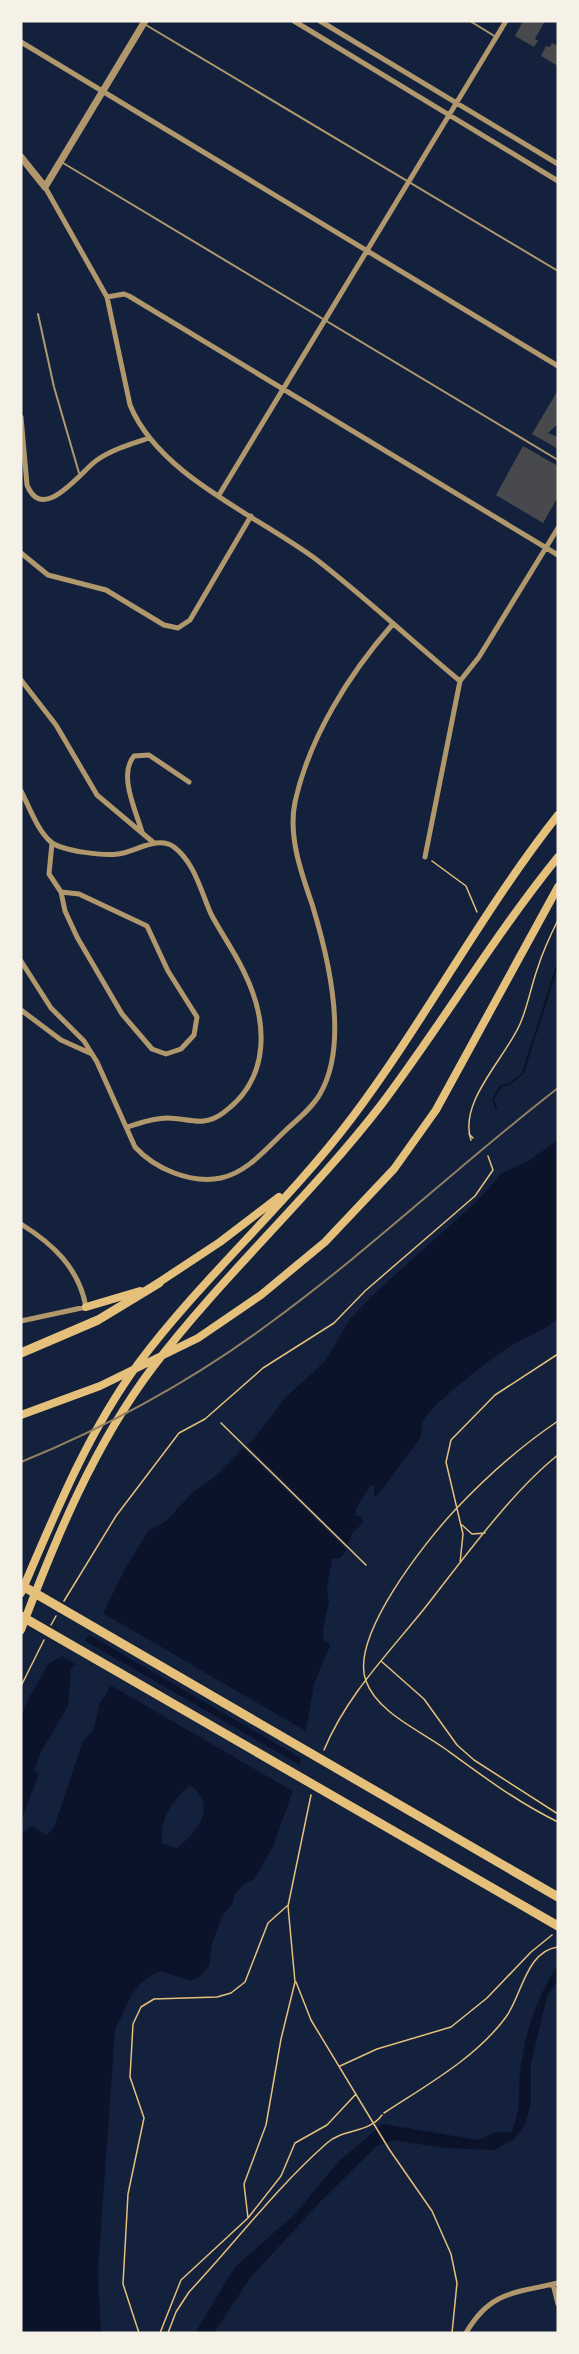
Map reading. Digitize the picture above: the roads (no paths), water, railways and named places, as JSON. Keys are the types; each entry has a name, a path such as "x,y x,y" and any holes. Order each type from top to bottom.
{"highway":[{"path":"21,1353 98,1320 159,1283"},
{"path":"21,1584 558,1897"},
{"path":"21,1616 558,1926"}],"main road":[{"path":"21,1593 80,1460 123,1386 161,1336 325,1153 380,1079 529,851 558,815"},
{"path":"21,1630 82,1487 135,1393 173,1342 380,1106 558,857"},
{"path":"21,1415 100,1386 198,1338 261,1295 325,1242 394,1169 436,1110 558,887"},
{"path":"86,1307 113,1301 159,1283 220,1242 296,1184"}],"street":[{"path":"294,21 558,181"},
{"path":"320,21 558,164"},
{"path":"219,495 506,21"},
{"path":"45,187 143,22"},
{"path":"21,42 558,366"},
{"path":"21,157 45,187 107,297 116,328 127,395 137,420 149,438 177,466 318,561 460,681"},
{"path":"107,297 124,294 129,296 558,555"},
{"path":"21,417 25,477 31,493 42,498 56,497 108,453 149,438"},
{"path":"21,553 48,575 98,587 171,628 185,625 251,516"},
{"path":"424,857 460,681 480,657 558,528"},
{"path":"21,961 51,1008 84,1041 135,1147 152,1162 178,1174 217,1179 236,1173 261,1155 321,1093 329,1068 333,1041 333,990 330,968 301,871 294,836 295,803 305,768 321,732 358,670 392,625"},
{"path":"21,680 56,725 97,795 154,843"},
{"path":"143,834 126,774 129,762 134,756 149,755 189,782"},
{"path":"21,791 52,843 49,874 61,892 65,910 77,937 130,1024 146,1043 159,1052 166,1054 181,1049 194,1035 197,1017 168,971 151,931 140,921 79,894 61,892"},
{"path":"52,843 110,855 154,843 170,844 184,857 212,915 244,970 260,1016 261,1053 250,1085 232,1106 214,1119 192,1123 160,1118 126,1127"},
{"path":"21,1010 61,1040 92,1054"},
{"path":"21,1224 60,1252 84,1293 86,1307 21,1321"},
{"path":"466,2333 486,2306 499,2297 555,2283 558,2304"}],"lane":[{"path":"470,21 496,37"},
{"path":"143,22 558,271"},
{"path":"60,162 558,460"},
{"path":"38,314 54,387 80,476"}],"water":[{"path":"558,1140 558,1319 505,1350 433,1408 425,1418 421,1437 377,1496 374,1497 374,1486 371,1485 357,1507 355,1515 362,1517 363,1523 352,1533 346,1551 339,1559 332,1559 327,1588 329,1602 323,1631 324,1642 328,1641 330,1646 314,1684 298,1776 273,1847 254,1879 244,1884 236,1893 232,1904 222,1916 211,1947 210,1964 201,1976 191,1981 160,1971 150,1976 136,1988 115,2030 98,2271 101,2333 21,2333 21,1834 32,1826 47,1835 54,1827 82,1743 94,1729 100,1701 106,1695 112,1678 105,1666 87,1653 71,1669 68,1706 41,1752 34,1770 39,1774 21,1821 21,1716 48,1664 81,1645 99,1621 125,1569 148,1531 166,1521 194,1491 217,1475 257,1435 286,1397 325,1361 350,1319 376,1292 476,1202 502,1173 530,1160","holes":["190,1785 198,1793 204,1810 198,1826 177,1848 162,1843 163,1825 173,1804"]},
{"path":"558,1964 558,1981 547,1996 531,2064 531,2104 525,2125 514,2139 495,2150 444,2148 394,2140 377,2146 320,2202 250,2278 214,2333 195,2333 234,2268 295,2214 340,2160 383,2124 478,2140 496,2132 511,2132 517,2115 520,2073 526,2037 539,2000"}],"waterway":[{"path":"496,1109 493,1099 501,1086 510,1084 523,1073 558,963"}],"railway":[{"path":"21,1462 86,1433 150,1400 241,1344 343,1266 558,1088"}]}
